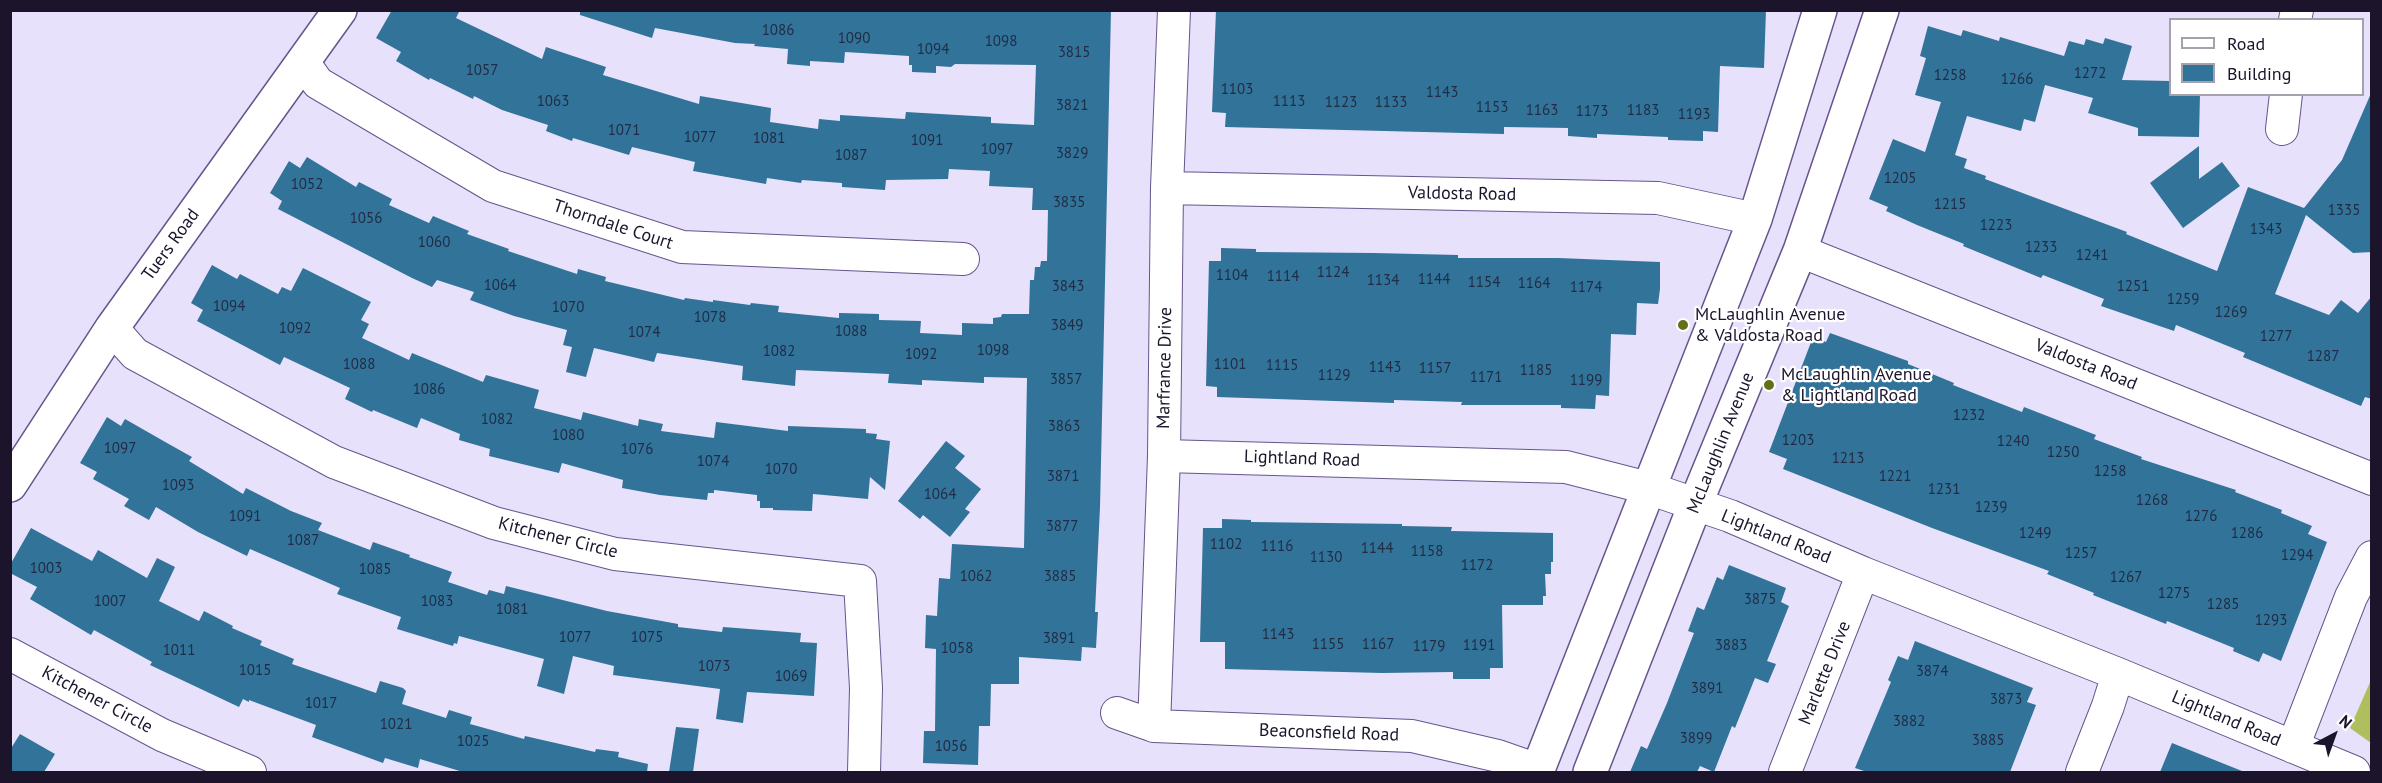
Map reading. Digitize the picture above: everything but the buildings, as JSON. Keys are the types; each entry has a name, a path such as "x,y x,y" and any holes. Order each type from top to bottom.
{"main road":[{"name":"Tuers Road","path":"10,484 112,328 340,10"},
{"path":"1537,771 1755,219 1820,10"},
{"name":"McLaughlin Avenue","path":"1590,772 1695,505 1800,251 1882,10"}],"street":[{"name":"Marfrance Drive","path":"1154,726 1164,456 1167,188 1174,10"},
{"name":"Thorndale Court","path":"303,62 318,83 493,186 682,247 963,258"},
{"path":"2282,129 2286,96"},
{"name":"Valdosta Road","path":"1167,188 1658,198 1755,219"},
{"name":"Valdosta Road","path":"1800,251 2372,479"},
{"name":"Kitchener Circle","path":"112,328 135,354 334,462 494,523 615,554 860,581 866,688 864,772"},
{"name":"Lightland Road","path":"1164,456 1566,467 1648,488 1730,516 1863,573 2118,674 2354,772"},
{"path":"2293,747 2351,597 2372,557"},
{"name":"Marlette Drive","path":"1785,772 1863,573"},
{"name":"Kitchener Circle","path":"10,654 162,735 250,772"},
{"path":"2082,772 2118,674"},
{"name":"Beaconsfield Road","path":"1117,713 1154,726 1412,736 1498,756 1537,771"}],"green space":[{"path":"2371,680 2371,743 2350,728"}],"place":[{"name":"McLaughlin Avenue & Valdosta Road","path":"1683,325"},
{"name":"McLaughlin Avenue & Lightland Road","path":"1769,385"}]}
